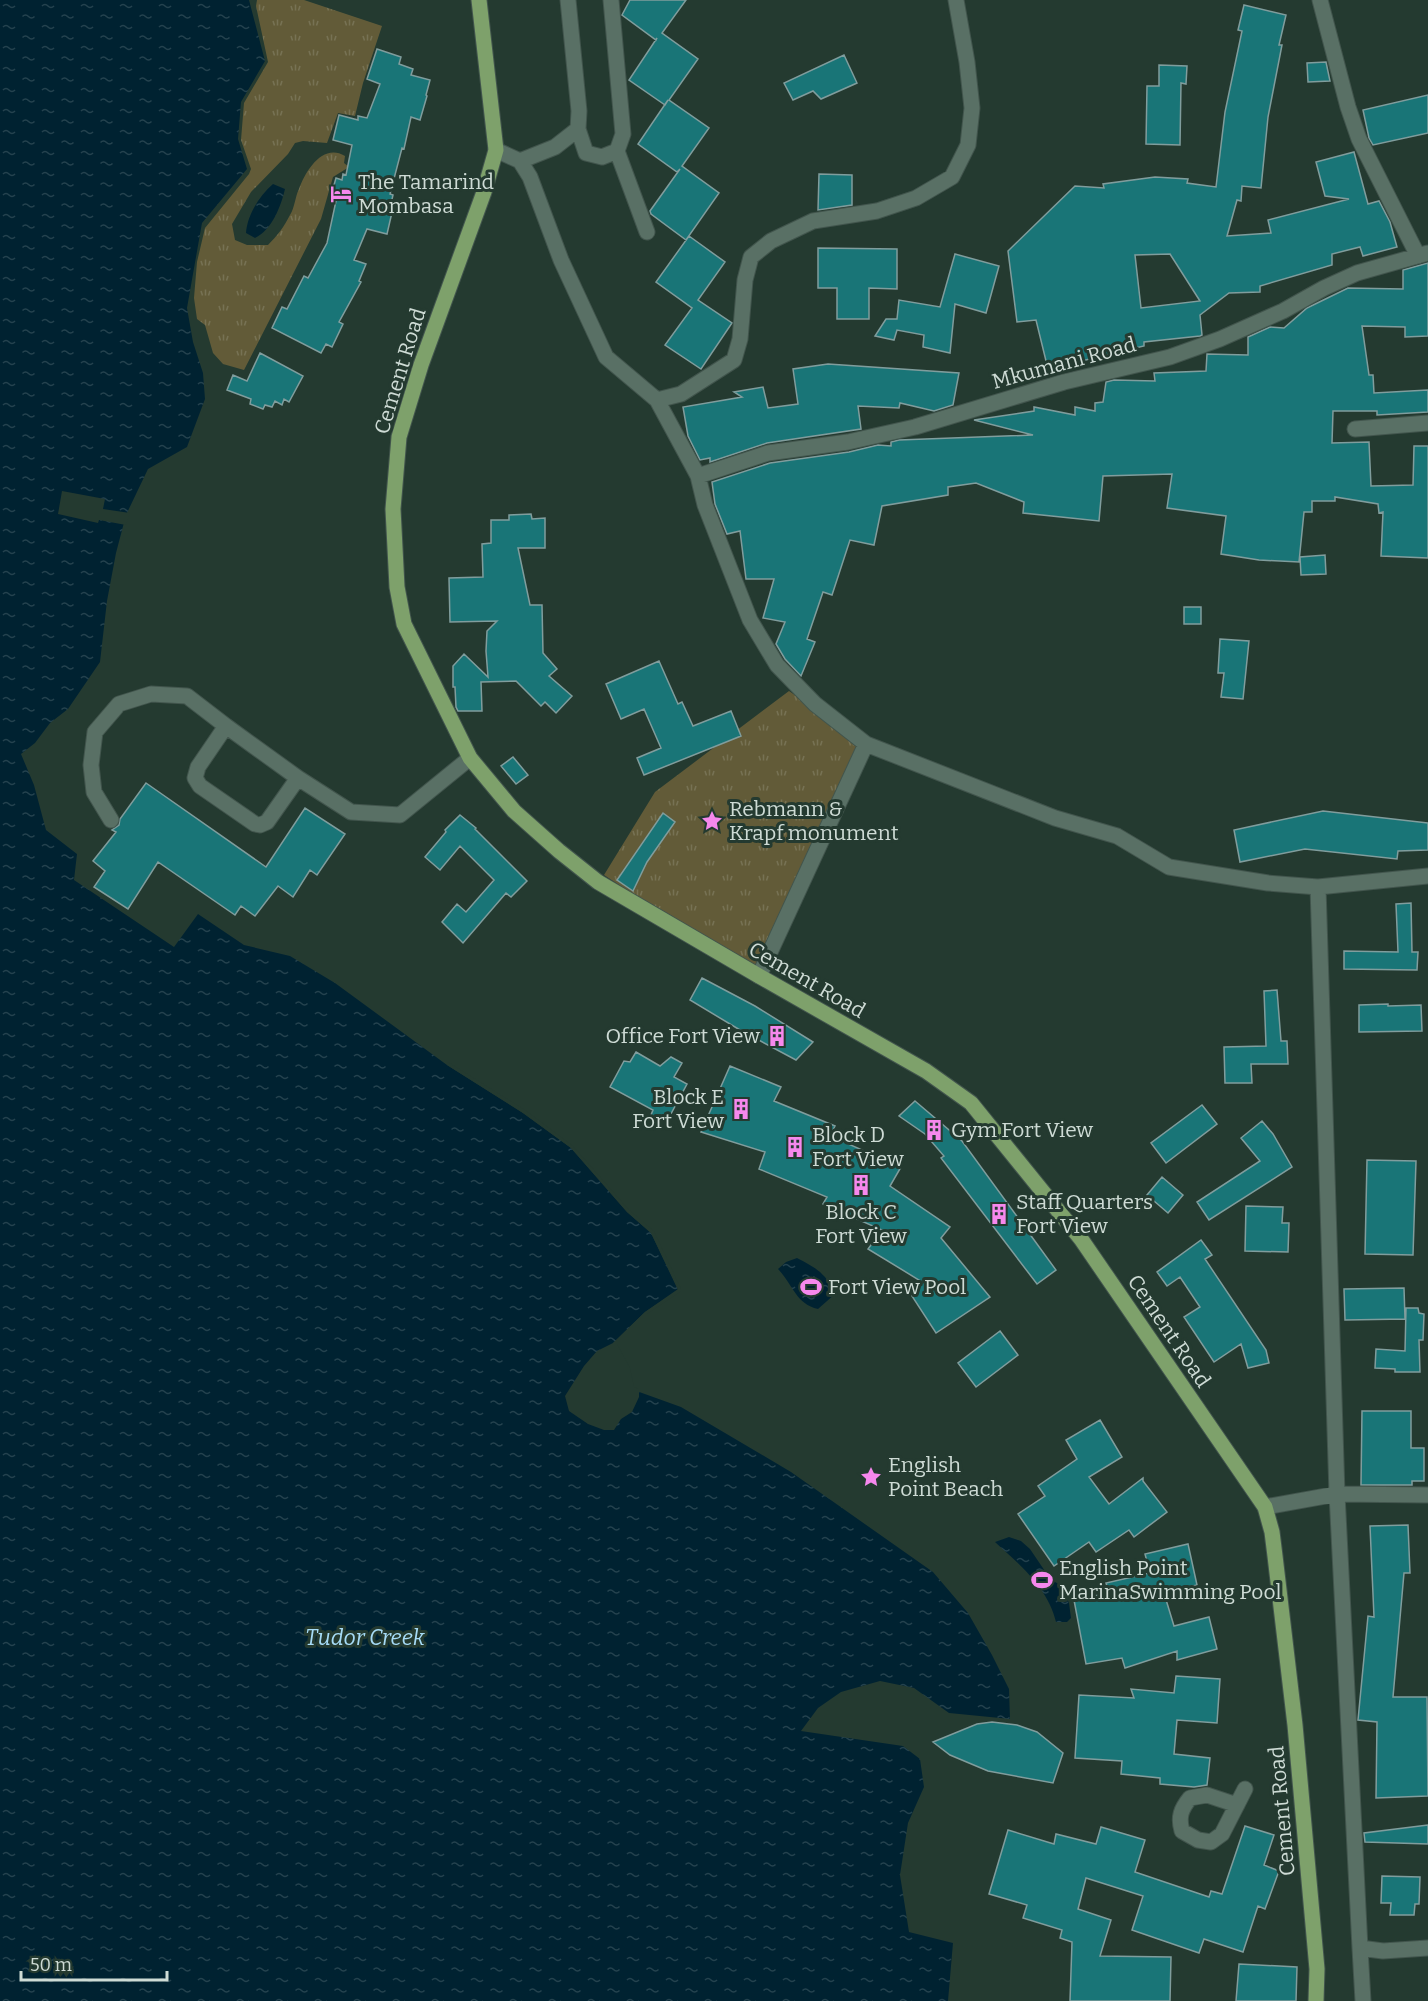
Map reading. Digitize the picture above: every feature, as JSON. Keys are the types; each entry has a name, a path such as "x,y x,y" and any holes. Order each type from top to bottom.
{"main road":[{"name":"Cement Road","path":"478,0 496,150 484,192 421,365 399,437 393,509 397,587 404,624 470,758 514,811 559,851 598,882 926,1071 971,1103 1081,1239 1265,1507 1272,1532 1295,1725 1317,1969 1316,2001"}],"street":[{"path":"568,0 579,111 578,129 586,153 602,157 617,151"},
{"path":"611,0 623,134 617,151 647,232"},
{"path":"657,400 681,394 734,360 740,339 745,280 751,257 771,242 813,221 877,211 916,198 952,177 968,145 972,108 956,0"},
{"path":"1320,0 1348,107 1359,139 1423,254"},
{"path":"520,161 555,147 578,129"},
{"path":"496,150 520,161 530,177 561,261 606,357 657,400 698,476 705,506 750,620 777,665 815,704 866,744 1055,818 1117,836 1169,867 1268,883 1318,886 1428,876"},
{"name":"Mkumani Road","path":"698,476 768,453 848,442 915,427 1064,382 1170,357 1220,339 1283,311 1324,288 1358,273 1423,254"},
{"path":"1355,429 1428,423"},
{"path":"111,820 94,792 92,765 95,732 119,704 151,694 187,696 298,778 351,812 400,815 470,758"},
{"path":"226,726 198,767 195,778 200,786 255,824 260,825 267,822 298,778"},
{"path":"759,976 866,744"},
{"path":"1318,886 1337,1494 1363,2001"},
{"path":"1265,1507 1337,1494 1428,1496"},
{"path":"1237,1805 1245,1789"},
{"path":"1360,1948 1383,1951 1428,1948"}],"green space":[{"path":"257,0 304,0 382,26 363,83 355,116 338,113 327,143 303,141 295,143 288,154 251,192 232,224 235,240 247,245 268,245 288,219 302,182 316,160 330,153 345,156 344,163 349,167 333,177 321,219 244,370 223,364 213,353 205,325 197,319 194,298 197,262 205,228 251,169 241,140 244,103 268,62 256,6"},
{"path":"789,691 866,744 754,974 604,875 655,792"}],"water":[{"name":"Tudor Creek","path":"0,0 249,0 265,61 241,102 238,139 247,169 202,223 187,308 193,342 203,373 205,399 187,447 148,469 126,515 107,601 100,662 68,709 50,723 35,743 21,754 34,785 46,830 77,854 74,880 174,947 198,914 244,945 290,956 335,983 447,1065 523,1113 571,1148 627,1212 651,1233 678,1290 645,1312 613,1343 631,1389 681,1407 791,1472 933,1572 968,1613 1009,1689 1010,1719 949,1713 914,1688 880,1681 841,1692 818,1708 801,1731 903,1746 920,1759 924,1787 908,1823 900,1875 909,1932 953,1943 948,2001 0,2001"},
{"path":"273,184 285,189 281,203 271,223 255,238 246,233 251,213"},
{"name":"Fort View Pool","path":"797,1258 820,1272 835,1294 818,1309 811,1307 800,1298 778,1269 786,1262"},
{"name":"English Point MarinaSwimming Pool","path":"1009,1537 1021,1541 1030,1549 1051,1580 1061,1585 1069,1603 1071,1618 1067,1622 1056,1622 1046,1598 1032,1577 995,1542"}],"pier":[{"path":"62,491 105,499 103,509 130,513 126,525 99,520 98,523 58,514"},
{"path":"448,1062 525,1110 573,1146 629,1210 654,1231 681,1289 680,1292 647,1314 617,1344 630,1368 634,1387 639,1389 639,1397 632,1412 621,1419 614,1430 604,1430 588,1424 569,1411 565,1396 584,1366 597,1351 613,1343 645,1312 678,1289 651,1233 627,1212 571,1148 523,1113 447,1065"}],"building":[{"path":"630,0 686,0 662,33 698,59 669,100 709,128 682,166 719,193 686,240 650,211 680,169 677,172 638,144 665,105 629,80 656,40 622,15"},
{"path":"1244,5 1286,15 1268,117 1261,188 1242,186 1241,201 1237,200 1227,236 1271,233 1268,220 1349,199 1325,196 1316,162 1354,152 1368,204 1379,201 1390,222 1397,247 1363,256 1360,247 1332,254 1332,265 1260,286 1260,292 1229,293 1200,315 1202,335 1200,336 1144,342 1144,346 1048,369 1036,320 1017,322 1008,251 1075,186 1104,188 1103,184 1155,177 1188,179 1187,183 1216,187 1225,112 1242,31 1238,30","holes":["1170,254 1200,301 1141,308 1135,255"]},
{"path":"377,49 401,57 399,64 413,69 411,75 430,80 420,120 411,117 404,149 402,148 390,194 393,195 390,208 393,208 387,234 367,229 354,260 366,264 359,281 361,282 339,322 343,324 332,347 326,344 321,353 272,328 282,307 287,309 304,276 308,278 327,243 336,201 330,199 336,178 342,180 343,174 346,175 352,145 333,140 339,115 358,120 358,116 367,118 380,84 367,79"},
{"path":"844,55 857,83 821,99 813,91 793,100 784,83"},
{"path":"1326,62 1330,81 1308,82 1307,63"},
{"path":"1159,65 1187,66 1186,84 1181,83 1180,145 1146,144 1147,86 1159,86"},
{"path":"1428,95 1428,133 1373,145 1369,138 1363,110"},
{"path":"819,174 852,175 852,205 818,210"},
{"path":"689,236 725,262 698,300 732,323 701,369 665,345 692,308 656,282"},
{"path":"818,248 897,249 897,289 869,288 869,319 837,319 837,288 818,288"},
{"path":"955,254 999,266 986,313 955,304 950,353 923,347 924,335 897,330 894,340 875,336 886,319 897,319 899,300 940,307"},
{"path":"1428,263 1428,336 1405,337 1405,327 1362,326 1369,375 1373,375 1374,393 1428,390 1428,412 1377,415 1377,411 1333,411 1332,443 1369,442 1371,486 1413,485 1414,446 1428,446 1428,558 1381,556 1383,512 1379,513 1378,504 1335,497 1335,501 1312,501 1312,512 1304,512 1299,562 1259,560 1221,554 1226,516 1167,508 1172,474 1103,476 1099,521 1023,513 1024,502 976,483 948,487 948,495 882,506 874,545 850,540 832,595 823,592 807,639 815,642 801,676 785,659 776,644 785,622 763,618 774,579 746,579 740,531 727,534 715,504 712,482 770,463 849,452 878,445 891,446 891,442 899,440 1033,435 974,420 1034,411 1034,407 1075,415 1075,407 1095,411 1095,403 1103,402 1106,382 1114,380 1155,381 1154,373 1206,371 1207,354 1248,355 1248,337 1270,327 1284,328 1307,308 1348,288 1403,289 1403,270"},
{"path":"260,353 303,376 289,402 284,399 282,405 275,401 272,407 265,405 263,409 250,404 251,399 227,390 233,375 247,381"},
{"path":"828,364 959,373 953,405 934,411 900,403 899,408 858,406 861,429 767,443 710,462 710,458 700,460 688,436 683,407 742,397 734,392 763,387 768,408 798,404 793,369"},
{"path":"531,514 532,519 545,518 545,548 518,548 530,605 542,605 543,653 557,669 549,676 572,696 556,713 545,702 541,706 516,681 481,682 482,711 458,711 455,687 453,687 453,666 464,654 488,677 487,631 497,621 450,622 449,578 483,577 482,544 491,543 491,520 509,520 509,515"},
{"path":"1325,555 1326,574 1301,575 1300,557"},
{"path":"1184,607 1201,607 1201,624 1184,624"},
{"path":"1220,639 1249,641 1243,699 1221,697 1224,673 1218,673"},
{"path":"659,661 678,704 682,702 693,726 731,711 741,736 644,775 637,758 661,748 644,709 621,719 606,684"},
{"path":"513,757 528,775 516,784 501,766"},
{"path":"146,783 266,867 305,808 345,834 317,875 310,870 293,897 278,886 255,916 241,906 235,915 158,862 128,909 94,887 105,871 93,861 116,832 112,830 119,825 120,819"},
{"path":"1323,811 1428,823 1428,850 1398,851 1397,859 1305,849 1240,862 1234,830"},
{"path":"663,813 675,822 647,862 633,891 617,880"},
{"path":"460,815 476,828 527,881 511,897 506,893 463,943 442,922 457,904 466,912 494,880 460,846 440,870 425,857 446,832 445,830"},
{"path":"1411,903 1412,952 1418,952 1417,970 1344,969 1344,951 1398,952 1396,904"},
{"path":"702,978 755,1006 813,1042 796,1060 740,1030 690,1000"},
{"path":"1277,990 1281,1041 1287,1041 1288,1064 1251,1064 1252,1083 1225,1083 1224,1047 1266,1046 1264,991"},
{"path":"1388,1004 1388,1006 1421,1005 1422,1031 1359,1032 1359,1005"},
{"path":"636,1052 660,1066 671,1057 682,1063 674,1077 687,1084 666,1123 651,1115 653,1110 610,1087 624,1061 630,1062"},
{"path":"730,1066 781,1087 774,1101 835,1126 830,1136 901,1167 890,1186 950,1227 941,1238 990,1297 936,1333 908,1290 919,1280 868,1249 882,1230 823,1204 827,1197 759,1169 765,1152 701,1132"},
{"name":"Staff Quarters Fort View","path":"915,1101 962,1141 1056,1270 1037,1284 941,1158 944,1156 925,1134 899,1116"},
{"path":"1202,1105 1217,1124 1166,1163 1151,1143"},
{"path":"1262,1121 1273,1134 1292,1167 1209,1220 1197,1202 1260,1161 1241,1138"},
{"path":"1367,1160 1416,1161 1413,1255 1365,1254"},
{"path":"1162,1177 1183,1195 1168,1213 1147,1195"},
{"path":"1246,1206 1283,1207 1282,1223 1289,1223 1288,1252 1245,1251"},
{"path":"1201,1240 1212,1255 1205,1259 1266,1350 1269,1363 1248,1368 1241,1344 1214,1362 1184,1317 1200,1307 1180,1277 1167,1286 1157,1272"},
{"path":"1404,1288 1405,1319 1345,1320 1344,1289"},
{"path":"1406,1308 1418,1308 1419,1313 1424,1314 1423,1340 1419,1340 1420,1372 1395,1372 1395,1369 1375,1368 1376,1349 1405,1351"},
{"path":"1000,1331 1018,1355 976,1387 958,1363"},
{"path":"1362,1411 1411,1411 1411,1448 1424,1448 1424,1481 1412,1481 1412,1485 1361,1485"},
{"path":"1100,1420 1122,1457 1089,1477 1109,1504 1143,1478 1167,1512 1134,1537 1129,1530 1096,1552 1089,1542 1054,1566 1018,1514 1045,1496 1038,1486 1077,1459 1066,1440"},
{"path":"1408,1525 1410,1573 1404,1573 1393,1697 1427,1697 1428,1796 1376,1798 1377,1722 1358,1720 1368,1616 1374,1617 1370,1526"},
{"path":"1188,1544 1197,1585 1164,1593 1174,1626 1209,1617 1217,1649 1177,1660 1177,1651 1125,1668 1122,1658 1086,1664 1074,1600 1109,1593 1106,1583 1150,1573 1145,1554"},
{"path":"1176,1676 1220,1679 1217,1723 1177,1720 1174,1754 1210,1758 1207,1785 1194,1787 1160,1784 1160,1778 1121,1774 1122,1761 1075,1758 1079,1695 1134,1698 1131,1689 1174,1693"},
{"path":"992,1722 1017,1725 1037,1732 1063,1753 1053,1783 988,1771 950,1755 933,1742 977,1724"},
{"path":"1428,1825 1428,1844 1365,1842 1364,1833"},
{"path":"1245,1826 1274,1835 1264,1865 1279,1871 1265,1909 1258,1906 1243,1952 1204,1939 1199,1953 1132,1930 1143,1896 1086,1878 1078,1909 1111,1920 1100,1956 1171,1957 1170,2001 1070,2001 1072,1942 1060,1938 1062,1930 1023,1918 1027,1905 989,1894 1008,1830 1054,1844 1056,1834 1096,1844 1101,1827 1145,1840 1135,1872 1209,1897 1211,1891 1222,1894"},
{"path":"1382,1876 1420,1877 1419,1904 1415,1904 1414,1915 1390,1915 1391,1903 1381,1903"},
{"path":"1239,1964 1297,1967 1296,2001 1236,2001"}],"place":[{"name":"The Tamarind Mombasa","path":"341,194"},
{"name":"Rebmann & Krapf monument","path":"712,821"},
{"name":"Office Fort View","path":"777,1036"},
{"name":"Block E Fort View","path":"741,1109"},
{"name":"Gym Fort View","path":"934,1130"},
{"name":"Block D Fort View","path":"795,1147"},
{"name":"Block C Fort View","path":"861,1185"},
{"name":"Staff Quarters Fort View","path":"999,1214"},
{"name":"Fort View Pool","path":"811,1287"},
{"name":"English Point Beach","path":"871,1477"},
{"name":"English Point MarinaSwimming Pool","path":"1042,1580"}]}
